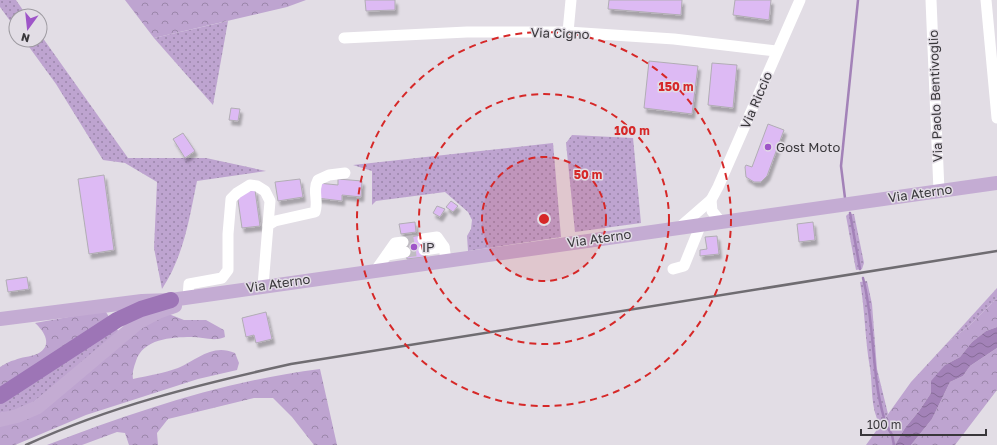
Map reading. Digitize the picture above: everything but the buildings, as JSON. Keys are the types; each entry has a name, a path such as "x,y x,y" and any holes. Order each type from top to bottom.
{"highway":[{"path":"0,396 117,320 141,309 171,300"}],"main road":[{"name":"Via Aterno","path":"0,320 142,301 171,300 376,270 445,253 680,227 997,183"},
{"name":"Via Aterno","path":"0,420 17,416 38,407 139,322 158,312 193,300 202,295"}],"street":[{"path":"568,32 571,0"},
{"name":"Via Riccio","path":"680,227 711,200 725,172 776,50 800,0"},
{"name":"Via Paolo Bentivoglio","path":"931,0 939,191"},
{"path":"986,0 997,118"},
{"name":"Via Cigno","path":"344,38 467,32 568,32 776,50"},
{"path":"268,225 315,212 314,190 318,180 329,175 345,173"},
{"path":"188,297 189,284 222,278 228,270 228,234 231,199 237,193 250,185 257,186 265,191 270,201 263,286"},
{"path":"711,200 712,211 720,221"},
{"path":"673,269 684,266 701,224"},
{"path":"424,244 437,237 445,253"},
{"path":"376,270 395,243 404,247"}],"green space":[{"path":"0,0 16,0 22,8 8,8 8,18 0,7"},
{"path":"125,0 306,0 287,7 154,38"},
{"path":"228,21 213,105 154,38"},
{"path":"48,45 128,158 206,158 266,171 197,181 181,250 162,289 154,248 157,182 125,163 103,160 56,84 30,48 48,48"},
{"path":"572,135 633,138 641,223 575,232 566,143"},
{"path":"553,143 561,237 468,251 467,236 471,229 472,220 468,212 445,192 376,201 372,205 372,171 353,165"},
{"path":"848,214 854,214 864,263 862,269 856,270 846,216"},
{"path":"867,281 872,304 877,369 888,414 880,425 873,404 860,282"},
{"path":"997,288 997,298 969,326 948,342"},
{"path":"997,298 997,327 986,331 972,342 960,357 945,365 931,393 905,428 895,445 866,445 911,382 948,342 969,326"},
{"path":"102,311 106,312 109,317 0,388 0,367 11,361 37,354 45,347 46,338 42,330 35,323"},
{"path":"166,313 184,320 206,320 224,330 225,337 213,339 191,337 175,338 151,344 145,348 136,361 133,379 178,368 205,354 219,350 227,350 235,353 239,363 237,370 198,379 86,415 15,445 0,445 0,426 112,347"},
{"path":"114,328 118,330 117,334 24,410 0,413 0,404"},
{"path":"997,348 997,390 955,445 911,445 932,419 950,382 963,376 970,366"},
{"path":"320,369 337,445 314,445 292,417 273,398 254,398 168,419 157,433 158,445 129,445 125,433 117,432 82,445 47,445 147,409 215,389 285,374"}],"water":[{"path":"997,327 997,348 970,366 963,376 950,382 932,419 911,445 895,445 905,428 931,393 931,381 945,365 960,357 972,342 986,331"}],"waterway":[{"path":"845,198 841,166 858,0"},
{"path":"850,213 860,269"},
{"path":"863,278 870,313 877,384 884,418"},
{"path":"885,423 892,435 894,445"}],"tunnel":[{"path":"403,242 423,239"},
{"path":"405,252 424,250"}],"railway":[{"path":"26,445 90,419 156,397 291,364 997,251"}],"place":[{"name":"Gost Moto","path":"768,147"},
{"name":"IP","path":"414,247"}]}
